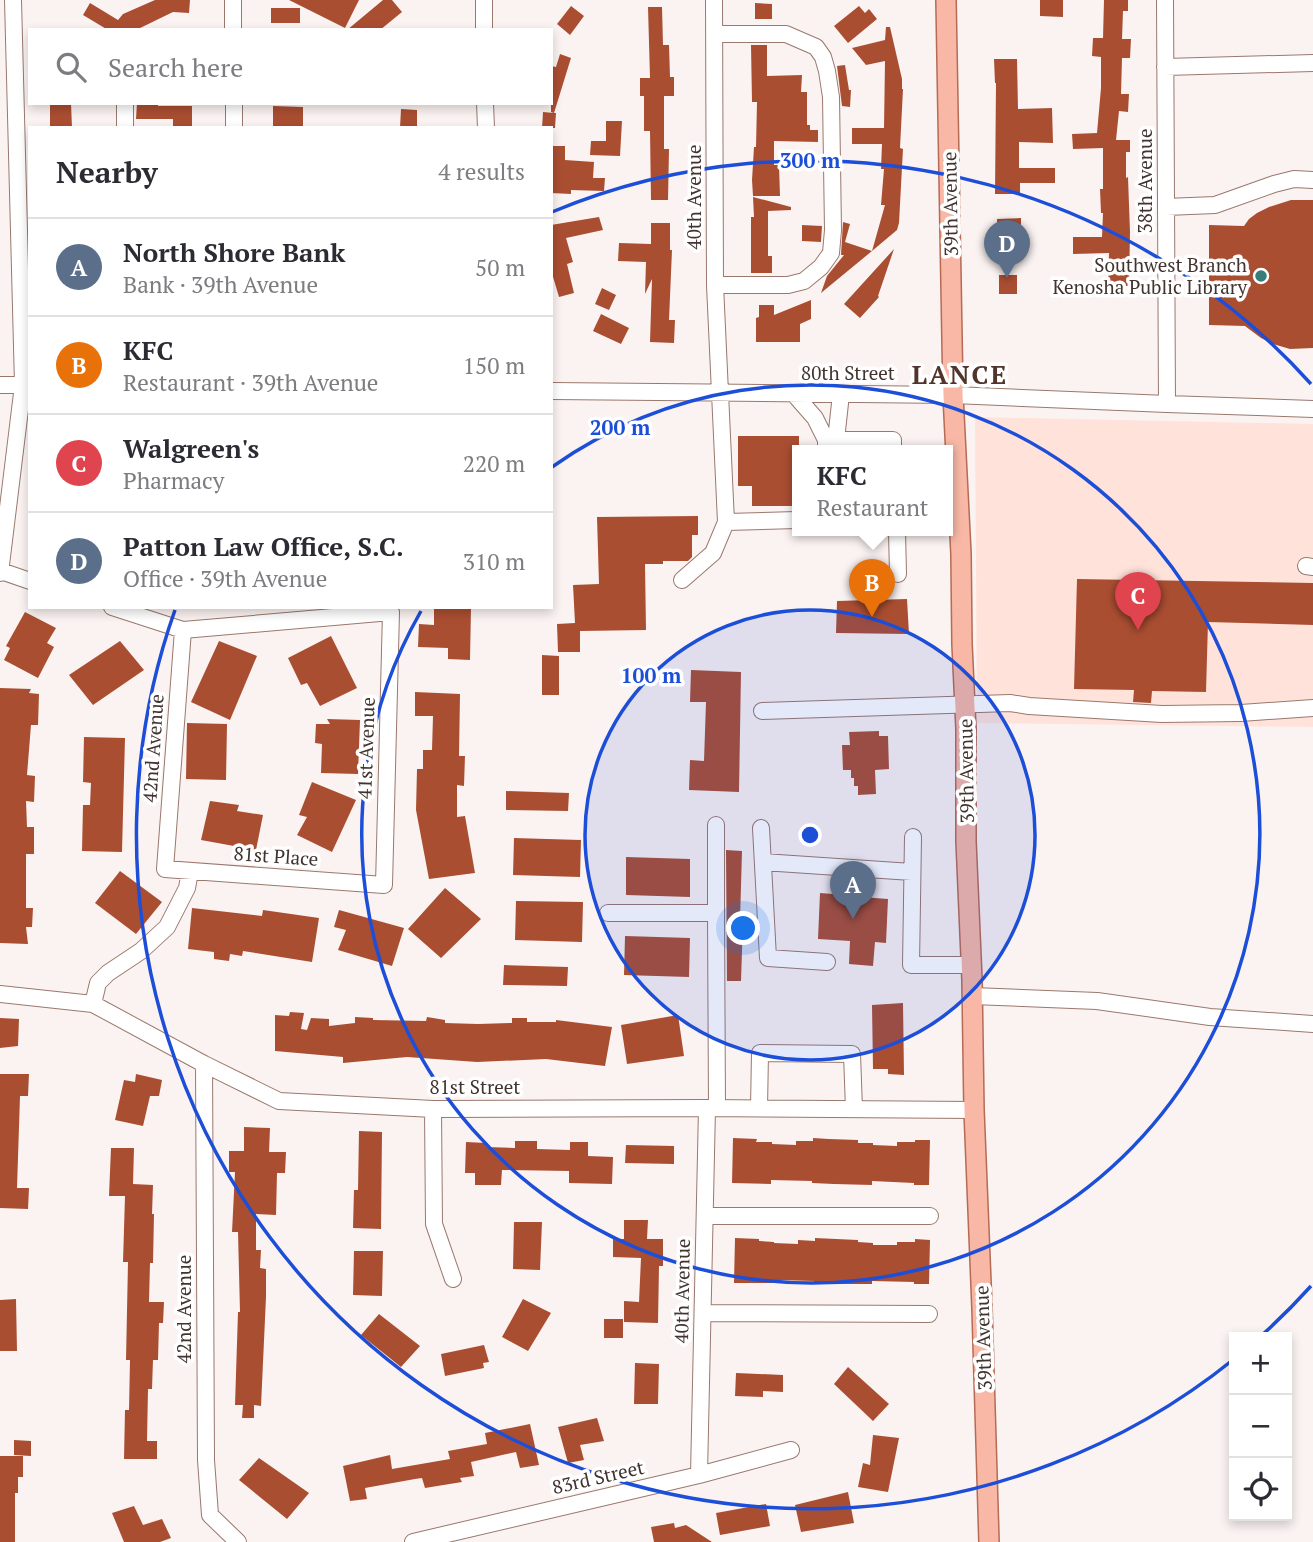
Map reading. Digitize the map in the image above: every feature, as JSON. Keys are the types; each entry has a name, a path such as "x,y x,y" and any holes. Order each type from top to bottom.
{"main road":[{"name":"39th Avenue","path":"946,0 953,523 965,705 966,841 989,1542"}],"street":[{"path":"13,0 26,385 0,572 28,579"},
{"path":"233,0 233,28"},
{"path":"484,0 484,28"},
{"name":"40th Avenue","path":"713,0 715,285 726,522"},
{"name":"38th Avenue","path":"1165,0 1167,404"},
{"path":"714,34 786,34 816,47 823,57 831,97 833,230 831,253 821,267 804,281 788,285 715,285"},
{"path":"1165,67 1313,63"},
{"path":"125,105 125,126"},
{"path":"234,105 234,126"},
{"path":"485,105 486,126"},
{"path":"1166,207 1215,205 1274,184 1313,180"},
{"path":"0,385 26,385"},
{"name":"80th Street","path":"553,391 953,394 1313,409"},
{"path":"793,394 815,418 829,444"},
{"path":"829,444 841,394"},
{"path":"829,444 892,440 892,445"},
{"path":"682,580 713,553 726,522 792,520"},
{"path":"897,536 898,574"},
{"path":"119,609 183,630"},
{"name":"41st Avenue","path":"183,630 391,612 384,885"},
{"name":"42nd Avenue","path":"165,869 183,630"},
{"path":"762,711 1010,703 1162,714 1241,713 1313,708"},
{"name":"40th Avenue","path":"699,1475 705,1216 712,1108 716,825"},
{"path":"761,828 768,958 827,962"},
{"path":"913,837 911,965 972,965"},
{"path":"763,862 912,872"},
{"name":"81st Place","path":"165,869 384,885"},
{"path":"93,1004 98,983 141,951 167,927 187,888 190,871"},
{"path":"608,913 716,913"},
{"name":"81st Street","path":"0,994 93,1004 279,1101 433,1109 974,1110"},
{"path":"973,996 1097,1000 1210,1017 1313,1024"},
{"path":"759,1108 760,1053 813,1053 852,1054 854,1109"},
{"name":"42nd Avenue","path":"204,1064 206,1460 210,1516 239,1542"},
{"path":"433,1109 434,1224 453,1279"},
{"path":"705,1216 930,1216"},
{"path":"703,1313 929,1314"},
{"name":"83rd Street","path":"413,1542 699,1475 791,1450"}],"shaded area":[{"path":"975,417 1313,424 1313,727 977,723"}],"building":[{"path":"155,0 190,0 189,13 173,12 140,28 105,28 83,15 90,3 118,20 123,14"},
{"path":"289,0 359,0 345,28"},
{"path":"383,0 392,0 402,12 382,28 349,28"},
{"path":"1040,0 1063,0 1063,17 1040,16"},
{"path":"1104,0 1128,0 1128,11 1123,11 1122,39 1131,39 1130,58 1122,58 1121,94 1129,94 1128,112 1119,111 1116,140 1130,140 1130,152 1126,152 1130,232 1129,286 1108,286 1109,253 1073,254 1073,237 1102,237 1100,189 1103,189 1103,148 1073,149 1072,134 1097,133 1101,57 1092,56 1093,38 1103,38"},
{"path":"755,3 772,4 772,19 755,19"},
{"path":"571,6 584,16 570,35 557,24"},
{"path":"859,6 865,13 869,9 877,19 848,43 834,26"},
{"path":"648,7 662,7 663,45 669,45 670,77 674,77 674,96 664,96 664,149 669,149 668,200 651,200 650,131 644,131 644,96 640,96 640,78 650,78"},
{"path":"271,8 300,8 300,23 271,23"},
{"path":"886,27 890,27 903,89 899,223 897,230 872,251 885,205 881,205 884,169 881,169 882,144 852,144 852,128 884,128 885,61 866,65 852,48 885,40"},
{"path":"751,45 767,45 767,76 802,75 801,92 807,92 807,125 810,125 810,130 818,130 818,142 774,141 774,165 779,165 780,196 753,196 757,102 752,102"},
{"path":"560,54 571,58 554,113 551,112 553,66 556,67"},
{"path":"994,59 1017,59 1018,109 1052,108 1053,143 1019,142 1019,168 1055,168 1055,183 1020,183 1020,194 995,194"},
{"path":"845,65 851,90 850,107 842,106 837,66"},
{"path":"50,105 71,105 72,126 50,126"},
{"path":"137,105 192,106 192,126 173,126 173,119 136,119"},
{"path":"273,106 303,107 303,126 273,126"},
{"path":"401,109 417,110 417,126 400,126"},
{"path":"543,112 556,113 555,128 542,126"},
{"path":"606,121 622,121 620,156 590,155 591,141 606,141"},
{"path":"553,146 565,146 565,160 594,162 593,178 605,178 604,191 571,190 571,194 553,193"},
{"path":"753,197 791,207 791,210 768,211 768,256 772,256 772,273 751,273"},
{"name":"Southwest Branch Kenosha Public Library","path":"1291,200 1313,200 1313,348 1290,349 1273,344 1245,326 1209,325 1209,225 1244,226 1257,213"},
{"path":"599,217 603,230 566,238 573,262 567,264 574,293 559,297 553,277 553,225"},
{"path":"1021,218 1021,241 1016,241 1017,254 998,255 997,219"},
{"path":"843,222 850,224 845,242 872,251 821,293 827,276 844,255 841,255"},
{"path":"651,223 670,223 672,250 669,320 675,320 674,343 650,342 652,279 645,294 646,262 618,261 619,243 651,244"},
{"path":"802,225 822,226 821,242 802,241"},
{"path":"894,249 879,297 860,318 844,304"},
{"path":"999,275 1017,275 1017,294 999,294"},
{"path":"602,288 616,295 609,310 595,304"},
{"path":"811,300 811,319 800,324 800,342 756,342 759,305 774,305 774,315"},
{"path":"601,314 629,328 621,344 593,331"},
{"path":"738,436 799,436 799,445 792,445 792,506 752,506 752,486 738,486"},
{"path":"698,516 698,535 692,535 692,557 688,561 645,564 646,630 580,631 580,652 558,652 557,624 575,623 573,585 599,584 597,517"},
{"path":"1077,579 1313,583 1313,625 1208,622 1206,692 1152,691 1151,703 1133,702 1134,690 1074,689"},
{"path":"907,599 909,634 836,633 837,601"},
{"path":"434,609 471,609 470,660 448,659 448,648 418,647 419,624 434,625"},
{"path":"25,612 56,628 47,643 54,647 38,678 4,660 10,648 6,646"},
{"path":"331,636 357,688 320,706 307,683 301,685 288,658"},
{"path":"120,641 144,670 93,705 69,675"},
{"path":"219,641 257,656 230,720 191,702"},
{"path":"542,655 559,656 559,695 542,695"},
{"path":"691,670 741,672 739,792 689,790 690,760 704,761 706,702 690,702"},
{"path":"0,688 31,689 29,693 39,694 38,725 31,725 27,775 35,776 34,802 26,801 27,827 34,827 34,854 26,854 26,908 33,908 32,927 26,927 28,944 0,943"},
{"path":"415,692 460,694 459,756 465,756 464,786 457,785 457,817 465,816 475,873 429,879 416,810 417,769 423,769 423,750 432,750 433,716 415,716"},
{"path":"327,719 360,720 358,774 321,773 322,744 315,743 316,724 330,724"},
{"path":"187,723 227,724 226,780 186,779"},
{"path":"879,731 879,736 888,736 889,769 875,770 876,794 858,795 858,786 854,786 851,770 843,770 842,745 850,745 849,732"},
{"path":"84,737 125,738 122,852 82,851 83,805 90,805 91,783 83,782"},
{"path":"312,782 356,800 332,852 297,835 307,817 299,815"},
{"path":"506,791 569,793 568,811 506,810"},
{"path":"210,801 239,805 237,811 263,815 256,850 201,840"},
{"path":"514,838 581,840 580,877 513,875"},
{"path":"726,850 742,851 741,981 727,981"},
{"path":"626,857 690,859 690,897 626,895"},
{"path":"120,871 162,902 136,934 95,903"},
{"path":"445,888 481,919 441,958 408,929"},
{"path":"847,889 863,890 862,897 888,899 886,943 875,942 873,966 849,964 850,941 818,939 820,893 846,895"},
{"path":"516,901 583,902 582,942 515,940"},
{"path":"192,908 262,916 263,910 319,918 312,962 243,951 242,956 230,954 229,961 214,959 214,952 188,949"},
{"path":"339,910 404,928 392,966 338,950 346,930 334,927"},
{"path":"625,936 690,938 689,977 624,975"},
{"path":"504,965 568,967 567,986 503,985"},
{"path":"903,1003 904,1075 888,1074 888,1069 873,1069 872,1005"},
{"path":"290,1012 304,1013 301,1029 307,1030 311,1018 329,1019 329,1026 355,1023 355,1017 426,1021 427,1017 445,1020 445,1023 478,1024 512,1023 512,1018 527,1018 527,1022 556,1020 612,1027 605,1066 546,1059 477,1062 407,1057 343,1063 343,1057 275,1051 275,1015 289,1016"},
{"path":"678,1015 684,1056 627,1064 621,1025"},
{"path":"0,1018 19,1019 18,1046 0,1048"},
{"path":"0,1074 29,1074 28,1096 20,1096 17,1188 29,1188 28,1209 0,1208"},
{"path":"136,1074 162,1080 159,1096 150,1096 143,1126 115,1120 124,1080 135,1082"},
{"path":"244,1127 270,1128 269,1152 286,1152 285,1173 277,1173 276,1215 256,1214 256,1250 261,1250 260,1268 266,1269 266,1297 261,1406 254,1405 254,1418 242,1418 243,1405 235,1405 240,1312 238,1232 232,1232 235,1172 229,1172 229,1151 244,1151"},
{"path":"359,1131 382,1132 381,1229 353,1228 354,1190 358,1190"},
{"path":"733,1138 796,1145 796,1141 813,1141 813,1138 858,1140 858,1143 897,1146 897,1142 930,1140 929,1185 872,1181 872,1185 771,1180 771,1184 732,1183"},
{"path":"515,1141 537,1141 537,1149 570,1150 570,1142 588,1142 588,1156 613,1157 612,1184 569,1183 569,1171 502,1170 501,1185 475,1185 475,1173 465,1173 466,1142 486,1143 486,1147 515,1148"},
{"path":"626,1145 674,1146 674,1164 625,1163"},
{"path":"111,1148 134,1148 133,1184 153,1185 153,1263 150,1263 149,1302 164,1302 163,1323 159,1323 158,1360 153,1360 152,1389 148,1389 147,1441 157,1441 157,1459 124,1459 125,1410 129,1410 130,1360 126,1360 128,1262 123,1262 125,1196 109,1196"},
{"path":"624,1220 648,1220 647,1239 663,1239 663,1266 659,1266 658,1323 624,1322 624,1301 639,1302 641,1258 613,1257 613,1239 624,1239"},
{"path":"514,1222 542,1222 540,1270 513,1269"},
{"path":"735,1238 798,1244 798,1240 815,1241 815,1238 858,1240 873,1245 897,1245 897,1242 915,1242 915,1239 930,1240 929,1284 872,1281 872,1284 834,1284 773,1280 773,1283 734,1283"},
{"path":"354,1251 383,1251 382,1296 353,1295"},
{"path":"16,1299 17,1351 0,1351 0,1300"},
{"path":"523,1299 551,1313 528,1351 502,1337"},
{"path":"379,1314 420,1346 401,1367 361,1335"},
{"path":"604,1319 623,1319 623,1338 604,1338"},
{"path":"484,1345 489,1362 483,1363 484,1368 445,1376 441,1354"},
{"path":"635,1363 659,1364 658,1404 634,1404"},
{"path":"848,1367 889,1404 873,1421 834,1384"},
{"path":"736,1373 783,1375 783,1392 763,1391 763,1397 735,1396"},
{"path":"597,1418 604,1441 580,1445 584,1460 568,1463 558,1427"},
{"path":"530,1424 539,1465 520,1468 516,1452 471,1462 474,1476 460,1478 462,1482 425,1488 422,1478 415,1479 365,1488 367,1499 350,1501 343,1466 390,1455 392,1469 450,1459 448,1451 487,1444 485,1433"},
{"path":"873,1435 899,1438 888,1492 858,1487 863,1463 870,1465"},
{"path":"14,1440 31,1441 31,1456 14,1455"},
{"path":"0,1456 23,1456 23,1477 18,1477 18,1493 15,1493 15,1542 0,1542"},
{"path":"259,1458 309,1493 287,1519 239,1480"},
{"path":"848,1492 854,1523 801,1532 795,1505"},
{"path":"766,1504 770,1526 720,1535 716,1513"},
{"path":"134,1506 143,1525 162,1519 171,1538 160,1542 124,1542 112,1513"},
{"path":"674,1523 675,1528 686,1525 712,1542 654,1542 651,1527"}],"place":[{"name":"Southwest Branch Kenosha Public Library","path":"1261,276"},
{"name":"Patton Law Office, S.C.","path":"1007,278"},
{"name":"KFC","path":"872,617"},
{"name":"Walgreen's","path":"1138,630"},
{"name":"North Shore Bank","path":"853,919"}],"district":[{"name":"LANCE","path":"960,375"}]}
